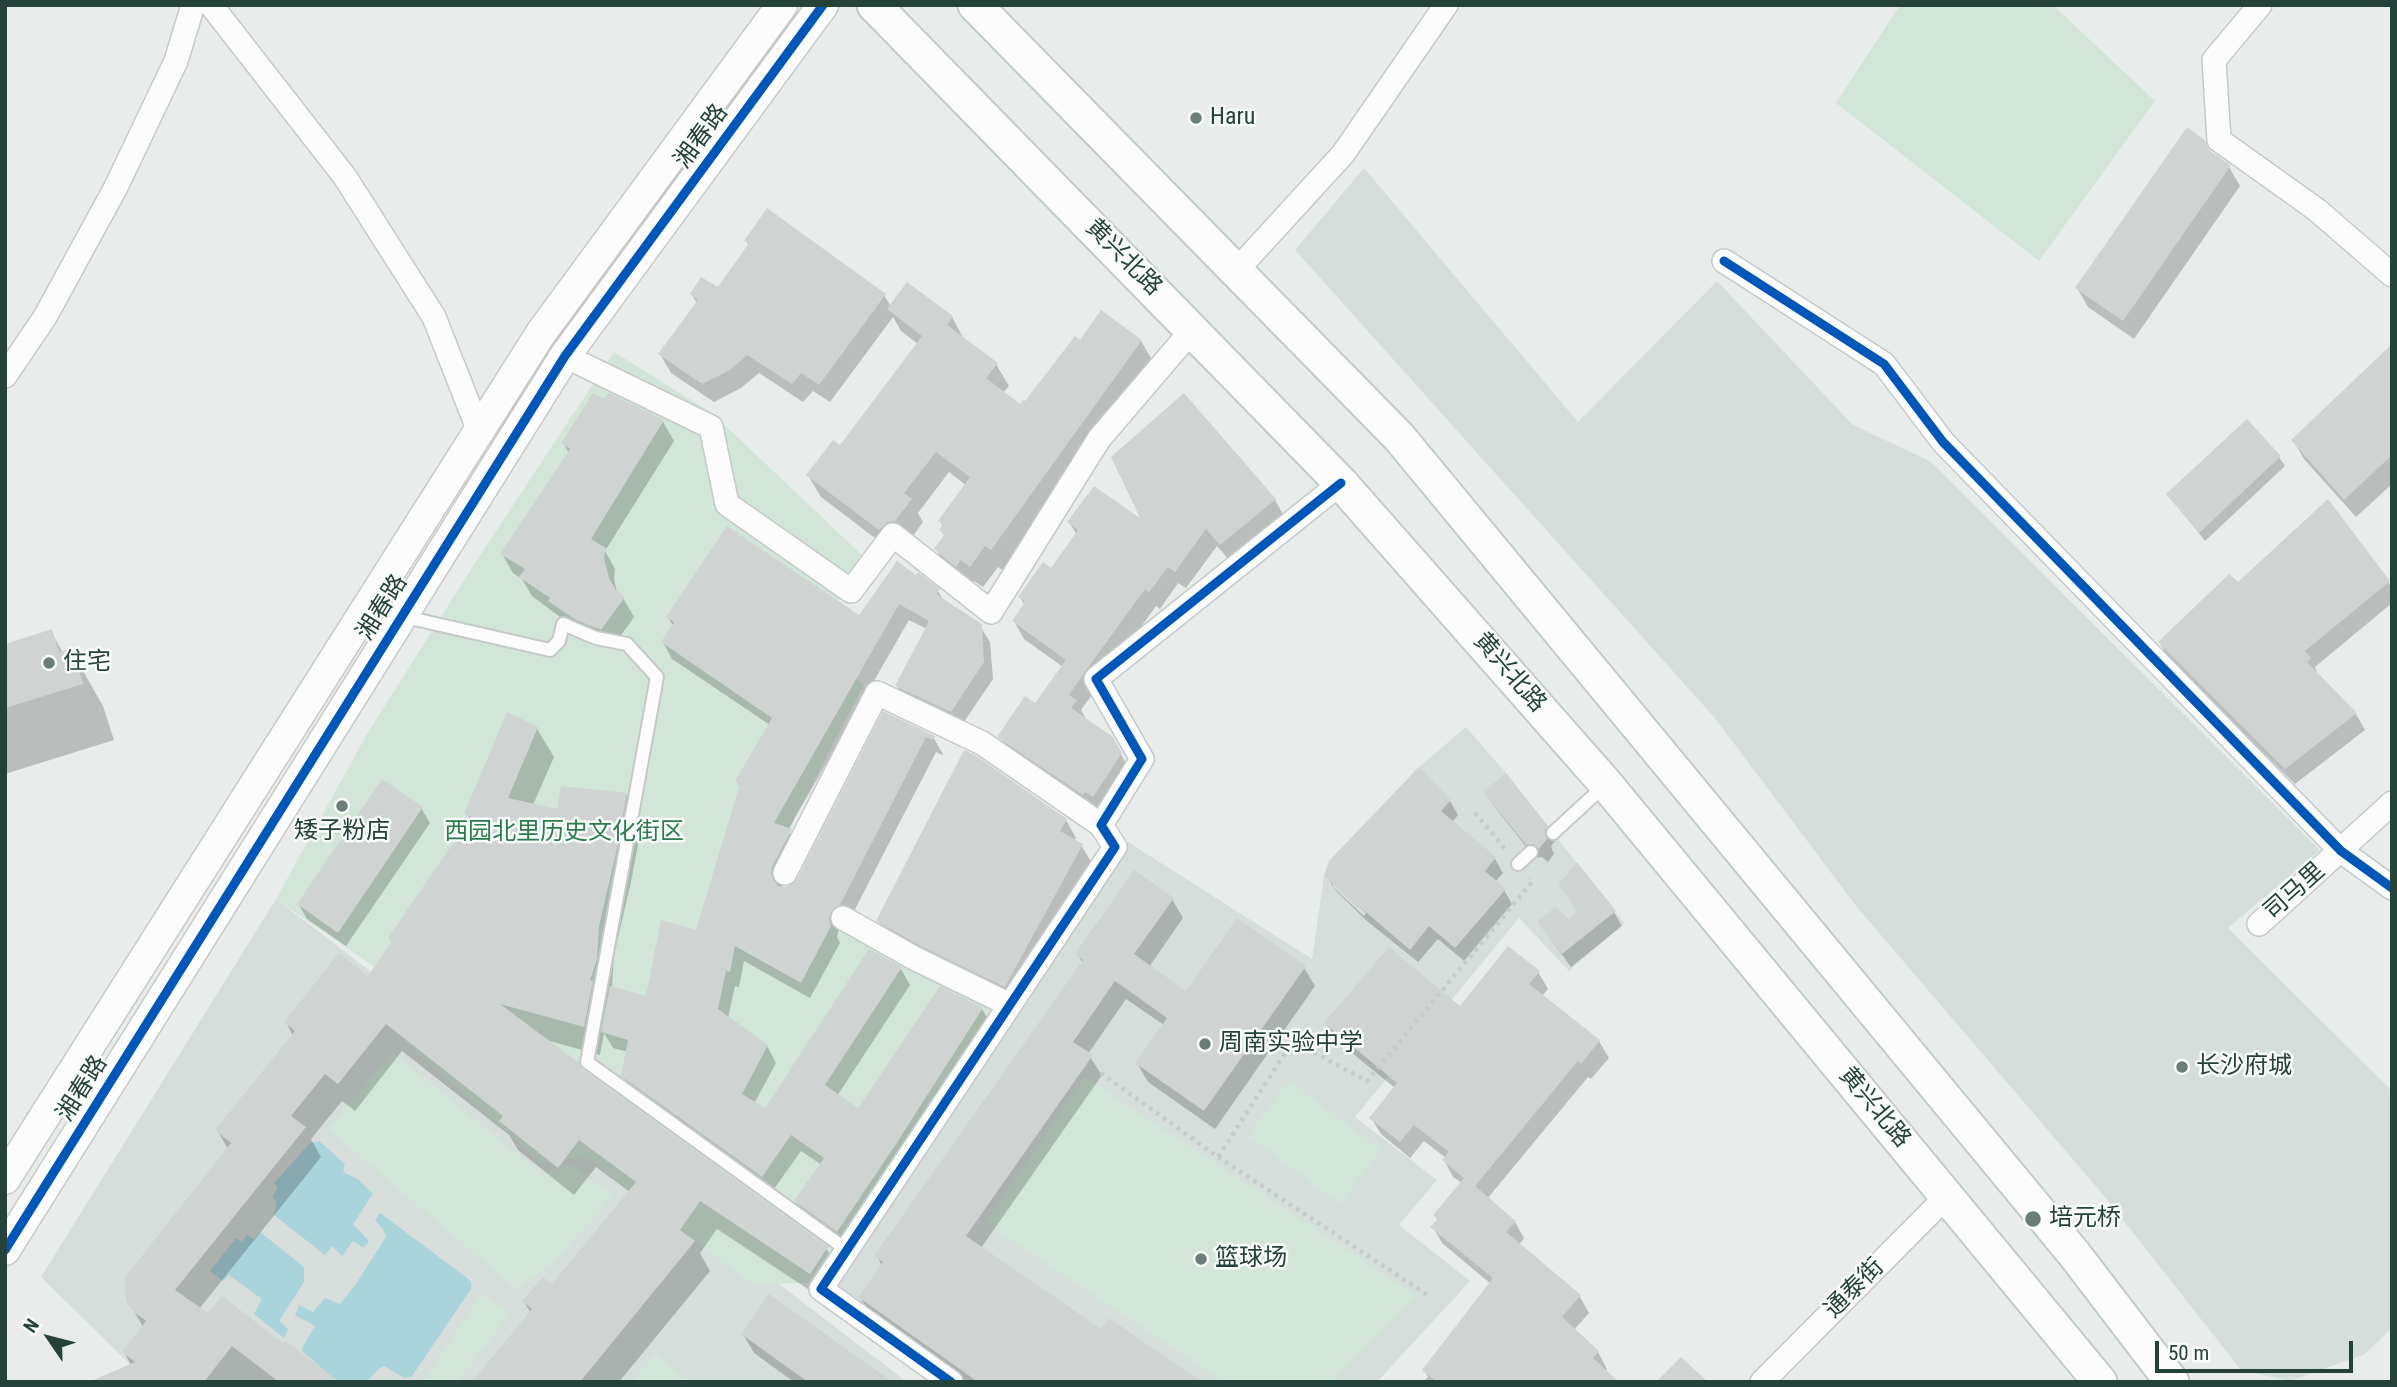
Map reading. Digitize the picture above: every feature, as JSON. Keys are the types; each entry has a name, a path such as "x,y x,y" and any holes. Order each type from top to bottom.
{"main road":[{"name":"黄兴北路","path":"874,5 1341,483 1606,784 2099,1382"},
{"path":"975,5 1399,437 2075,1255 2172,1382"}],"street":[{"path":"5,376 45,317 116,187 176,61 193,5"},
{"path":"211,5 345,177 434,317 479,431"},
{"name":"湘春路","path":"5,1179 541,334 782,5"},
{"name":"湘春路","path":"5,1250 565,356 823,5"},
{"path":"1236,271 1343,154 1446,5"},
{"path":"2260,5 2214,60 2219,140 2317,210 2392,275"},
{"path":"1724,261 1884,364 1943,442 2341,851 2392,888"},
{"path":"565,356 711,426 727,504 851,591 893,535 991,612 1099,439 1193,329"},
{"path":"1101,825 1142,759 1096,679 1341,483"},
{"path":"785,873 877,693 982,743 1101,825 1115,847 821,1289 951,1382"},
{"name":"司马里","path":"2259,924 2392,803"},
{"path":"843,918 914,958 1010,1005"},
{"name":"通泰街","path":"1762,1382 1947,1196"}],"lane":[{"path":"401,616 550,650 559,641 563,624 596,638 627,644 657,677 587,1062 847,1250"},
{"path":"1553,833 1606,784"},
{"path":"1518,864 1531,852"}],"path":[{"path":"1218,1157 1293,1041 1367,1081 1532,882 1475,813"},
{"path":"1101,1073 1218,1157 1429,1296"}],"shaded area":[{"path":"1364,168 1578,422 1717,281 1853,425 1930,461 2320,850 2228,928 2392,1091 2392,1328 2365,1354 2290,1381 2241,1370 2104,1196 1856,906 1714,717 1295,250"},
{"name":"周南实验中学","path":"1466,727 1506,773 1624,923 1569,971 1519,918 1355,1117 1437,1180 1399,1225 1470,1281 1377,1382 967,1382 831,1290 1128,842 1312,959 1324,876 1329,861 1419,767"},
{"path":"276,899 907,1382 148,1382 41,1277"}],"green space":[{"path":"1900,5 2053,5 2155,101 2039,261 1836,103"},
{"name":"西园北里历史文化街区","path":"614,352 712,413 864,557 813,644 864,685 795,817 777,881 997,1004 808,1283 752,1284 585,1157 541,1163 400,1038 422,1000 276,899 367,734 475,563"},
{"path":"392,1052 542,1174 570,1164 614,1196 554,1261 517,1290 328,1129"},
{"name":"篮球场","path":"1084,1077 1418,1296 1332,1382 1225,1382 985,1223"},
{"path":"1289,1081 1381,1150 1340,1204 1248,1135"},
{"path":"482,1294 510,1314 457,1382 423,1382"},
{"path":"655,1354 690,1382 633,1382"}],"water":[{"path":"319,1141 345,1164 343,1172 358,1179 373,1194 353,1224 369,1241 364,1248 353,1241 342,1256 332,1246 325,1255 274,1215 277,1202 272,1197 278,1188 274,1183 310,1143"},
{"path":"380,1213 467,1278 471,1282 471,1289 412,1376 405,1378 384,1366 366,1382 338,1382 301,1350 315,1326 295,1315 299,1305 313,1312 325,1298 340,1304 386,1237 375,1220"},
{"path":"260,1232 304,1267 304,1282 279,1321 288,1329 284,1338 254,1314 262,1299 229,1275 223,1281 210,1271 236,1238 242,1242 247,1235 254,1239"}],"building":[{"path":"2187,127 2205,140 2210,151 2231,165 2123,321 2075,288"},
{"path":"767,208 886,294 819,385 801,373 792,384 747,355 730,370 702,384 658,354 698,300 690,294 701,277 718,287 749,243 744,241"},
{"path":"907,282 953,316 947,325 998,363 986,378 1020,404 1075,336 1080,340 1101,310 1142,340 991,550 985,546 970,567 961,560 956,567 934,549 945,534 939,530 943,524 938,521 970,477 936,452 904,493 912,499 895,521 887,522 879,530 806,475 833,440 840,445 922,336 887,309"},
{"path":"2392,344 2392,455 2344,500 2291,440"},
{"path":"593,393 604,399 609,393 664,420 591,539 606,548 604,558 609,578 616,590 625,597 601,630 576,620 548,601 550,598 519,577 525,569 500,554 570,449 561,443"},
{"path":"1184,393 1276,499 1220,545 1206,529 1175,572 1168,567 1149,592 1145,589 1069,695 1077,700 1071,708 1113,737 1122,753 1093,797 1085,792 1083,795 997,737 1025,696 1035,703 1066,660 1012,621 1025,602 1018,597 1043,562 1051,568 1078,530 1067,522 1094,486 1140,518 1111,457"},
{"path":"2247,419 2281,456 2199,533 2166,494"},
{"path":"2328,499 2390,581 2305,651 2311,658 2307,662 2357,713 2285,769 2158,642 2229,574 2238,582"},
{"path":"727,526 859,615 897,561 916,575 918,572 940,589 936,594 982,624 984,662 951,712 895,686 929,621 899,604 774,823 792,829 772,867 774,881 779,886 786,887 797,879 883,711 935,736 932,740 926,737 840,905 831,912 831,926 801,983 735,946 730,972 726,971 718,1009 768,1045 742,1094 765,1108 869,949 902,967 825,1085 858,1108 940,986 983,1008 837,1232 794,1201 824,1158 791,1135 762,1177 621,1076 628,1040 601,1032 610,986 646,996 661,920 696,930 740,784 735,781 772,718 661,642 674,622 666,617"},
{"name":"住宅","path":"52,629 59,652 72,648 83,684 5,708 5,644"},
{"path":"507,712 538,727 508,798 557,809 561,786 627,793 599,926 597,959 590,980 593,981 584,1027 500,1004 578,1062 582,1069 828,1247 810,1274 700,1201 680,1230 695,1241 580,1382 472,1382 532,1309 522,1301 543,1277 552,1284 636,1182 579,1140 558,1168 499,1121 503,1116 386,1024 338,1084 325,1074 291,1116 306,1127 175,1290 208,1313 222,1296 339,1382 279,1382 232,1346 204,1382 89,1382 135,1362 122,1352 146,1321 127,1303 124,1289 126,1276 231,1143 215,1130 295,1031 284,1022 339,953 368,976 392,941 388,938 471,817 464,814"},
{"path":"964,750 1067,819 1060,831 1083,844 1005,987 876,921"},
{"path":"1419,767 1451,800 1441,811 1496,857 1485,871 1506,889 1455,948 1429,926 1410,950 1324,876 1329,861"},
{"path":"1506,773 1548,826 1545,831 1547,839 1539,849 1533,844 1526,845 1483,792"},
{"path":"382,779 423,807 338,933 297,904"},
{"path":"1577,862 1616,911 1562,954 1537,922 1555,907 1569,919 1578,911 1558,885"},
{"path":"1134,870 1174,898 1134,954 1186,991 1237,918 1306,966 1204,1111 1135,1063 1167,1018 1115,981 1073,1042 1093,1055 966,1236 1101,1329 1109,1318 1202,1382 978,1382 858,1297 883,1262 874,1256 1083,960 1075,954"},
{"path":"1508,946 1540,971 1529,984 1600,1040 1581,1064 1578,1061 1475,1186 1516,1221 1506,1232 1581,1295 1562,1317 1599,1351 1593,1358 1619,1382 1437,1382 1422,1370 1493,1278 1430,1227 1438,1219 1433,1215 1464,1178 1442,1160 1449,1152 1414,1125 1400,1142 1369,1118 1397,1083 1324,1023 1389,947 1460,1006"},
{"path":"769,1294 893,1382 808,1382 741,1334"},
{"path":"1681,1357 1708,1382 1656,1382"}],"cycle path":[{"path":"5,1250 565,356 823,5"},
{"path":"1724,261 1884,364 1943,442 2341,851 2392,888"},
{"path":"951,1382 821,1289 1115,847 1101,825 1142,759 1096,679 1341,483"}],"place":[{"name":"Haru","path":"1196,118"},
{"name":"住宅","path":"49,663"},
{"name":"矮子粉店","path":"342,806"},
{"name":"周南实验中学","path":"1205,1044"},
{"name":"长沙府城","path":"2182,1067"},
{"name":"培元桥","path":"2033,1219"},
{"name":"篮球场","path":"1201,1259"}]}
